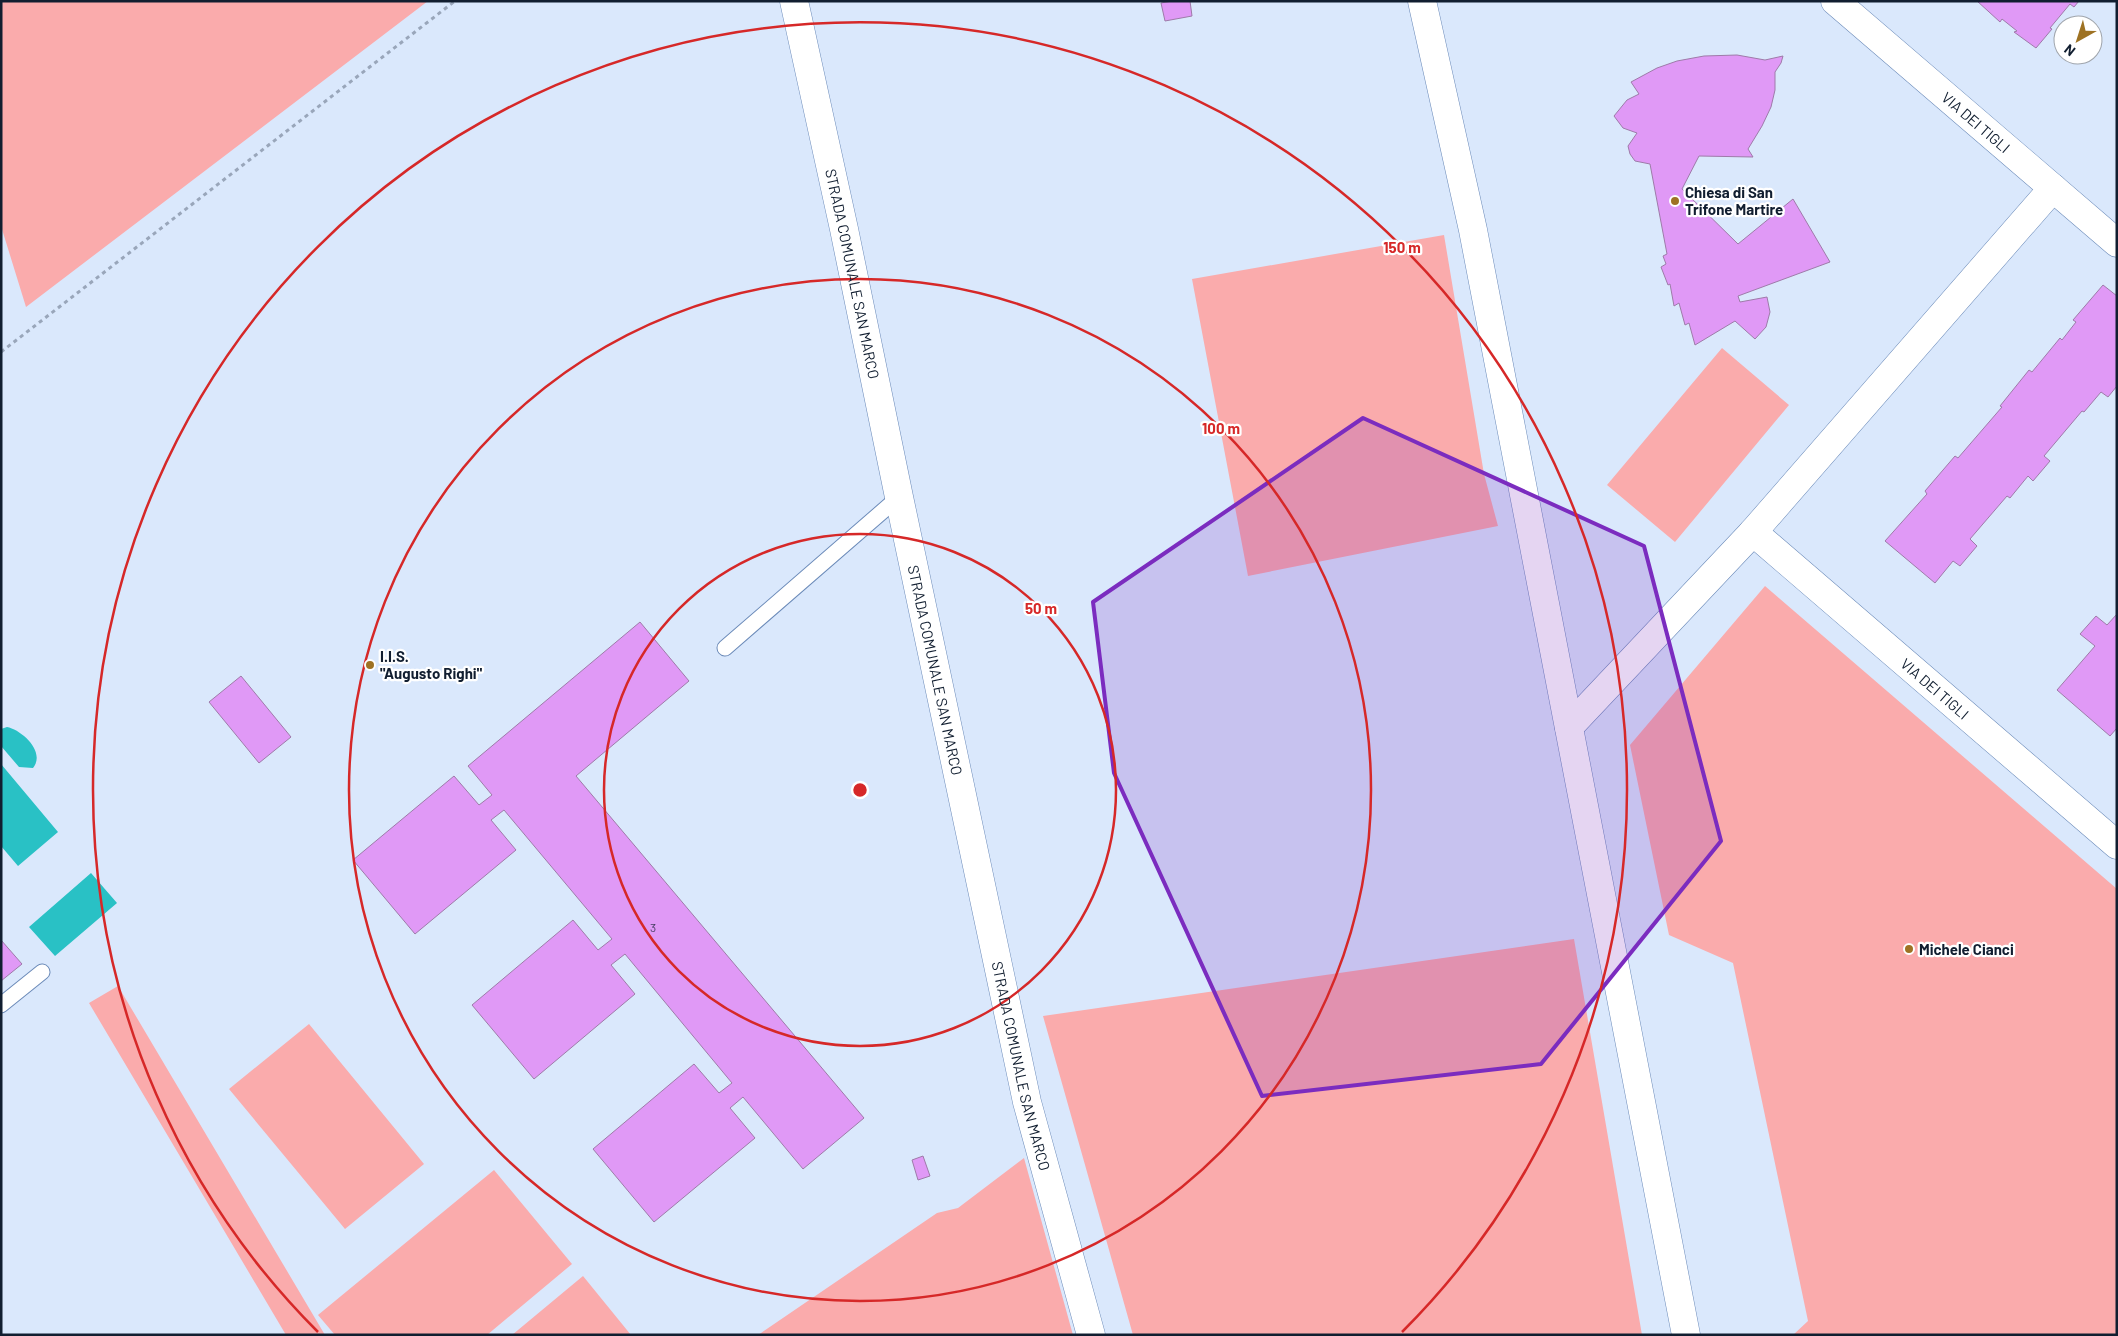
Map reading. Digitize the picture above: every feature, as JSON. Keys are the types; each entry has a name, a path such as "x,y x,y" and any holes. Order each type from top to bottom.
{"street":[{"name":"STRADA COMUNALE SAN MARCO","path":"794,1 844,230 898,497 1027,1102 1090,1335"},
{"path":"1422,1 1474,230 1686,1335"},
{"name":"VIA DEI TIGLI","path":"1835,1 2117,243"},
{"path":"1569,727 1752,532 2053,188"},
{"name":"VIA DEI TIGLI","path":"1752,532 2117,845"}],"lane":[{"path":"725,648 898,497"},
{"path":"1,1005 42,972"}],"path":[{"path":"1,352 455,1"}],"highlighted area":[{"path":"1363,418 1644,546 1721,841 1541,1064 1262,1096 1114,773 1093,602"}],"shaded area":[{"path":"1,1 428,1 26,307 1,226"},
{"path":"1444,235 1484,474 1498,526 1248,576 1192,279"},
{"path":"1722,348 1789,405 1675,542 1607,485"},
{"name":"Michele Cianci","path":"1765,586 2117,889 2117,1335 1793,1335 1808,1321 1733,963 1669,935 1630,745"},
{"path":"7,727 19,732 31,743 37,755 33,768 19,767 1,746 1,729"},
{"path":"1,764 58,832 18,866 1,846"},
{"path":"91,873 117,903 55,956 29,927"},
{"path":"1574,939 1642,1335 1133,1335 1043,1016"},
{"path":"118,986 325,1335 286,1335 89,1003"},
{"path":"309,1024 424,1164 345,1229 229,1089"},
{"path":"1024,1158 1073,1335 758,1335 937,1213 958,1208"},
{"path":"494,1170 572,1264 487,1335 335,1335 318,1315"},
{"path":"583,1276 631,1335 512,1335"}],"building":[{"path":"1190,1 1192,16 1165,21 1161,3"},
{"path":"1977,1 2079,1 2074,7 2070,4 2061,15 2053,15 2053,24 2050,28 2052,29 2036,48 2014,32 2017,31 2002,19 2000,22"},
{"name":"Chiesa di San Trifone Martire","path":"1737,55 1765,60 1783,56 1775,72 1775,90 1771,107 1748,149 1753,157 1699,156 1682,189 1738,244 1793,199 1830,262 1738,296 1740,302 1767,297 1770,312 1766,327 1755,339 1735,321 1695,345 1689,323 1685,325 1679,303 1674,306 1670,284 1668,285 1661,267 1666,264 1663,256 1667,254 1650,164 1635,161 1630,154 1628,146 1637,133 1623,128 1614,116 1627,100 1639,94 1631,82 1657,68 1677,61 1704,56"},
{"path":"2103,285 2117,296 2117,386 2108,397 2101,392 2084,412 2082,411 2044,456 2050,461 2033,481 2028,476 2010,498 2007,496 1970,539 1977,546 1960,566 1953,561 1935,583 1885,541 1927,494 1925,491 1955,456 1958,458 2002,407 2000,406 2029,370 2032,372 2060,338 2062,340 2076,322 2073,320"},
{"path":"2117,614 2117,728 2110,736 2057,690 2095,646 2080,634 2096,616 2107,625"},
{"path":"640,622 689,681 576,776 864,1118 803,1169 743,1097 730,1108 755,1138 654,1222 593,1149 694,1064 719,1093 732,1083 625,954 611,965 635,994 534,1079 472,1005 573,920 598,950 612,939 504,810 491,820 516,850 415,934 353,860 454,776 479,805 492,795 468,766"},
{"path":"241,676 291,737 259,763 209,702"},
{"path":"1,940 22,964 1,981"},
{"path":"923,1156 930,1176 918,1180 912,1160"}],"place":[{"name":"Chiesa di San Trifone Martire","path":"1675,201"},
{"name":"I.I.S. \"Augusto Righi\"","path":"370,665"},
{"name":"Michele Cianci","path":"1909,949"}]}
